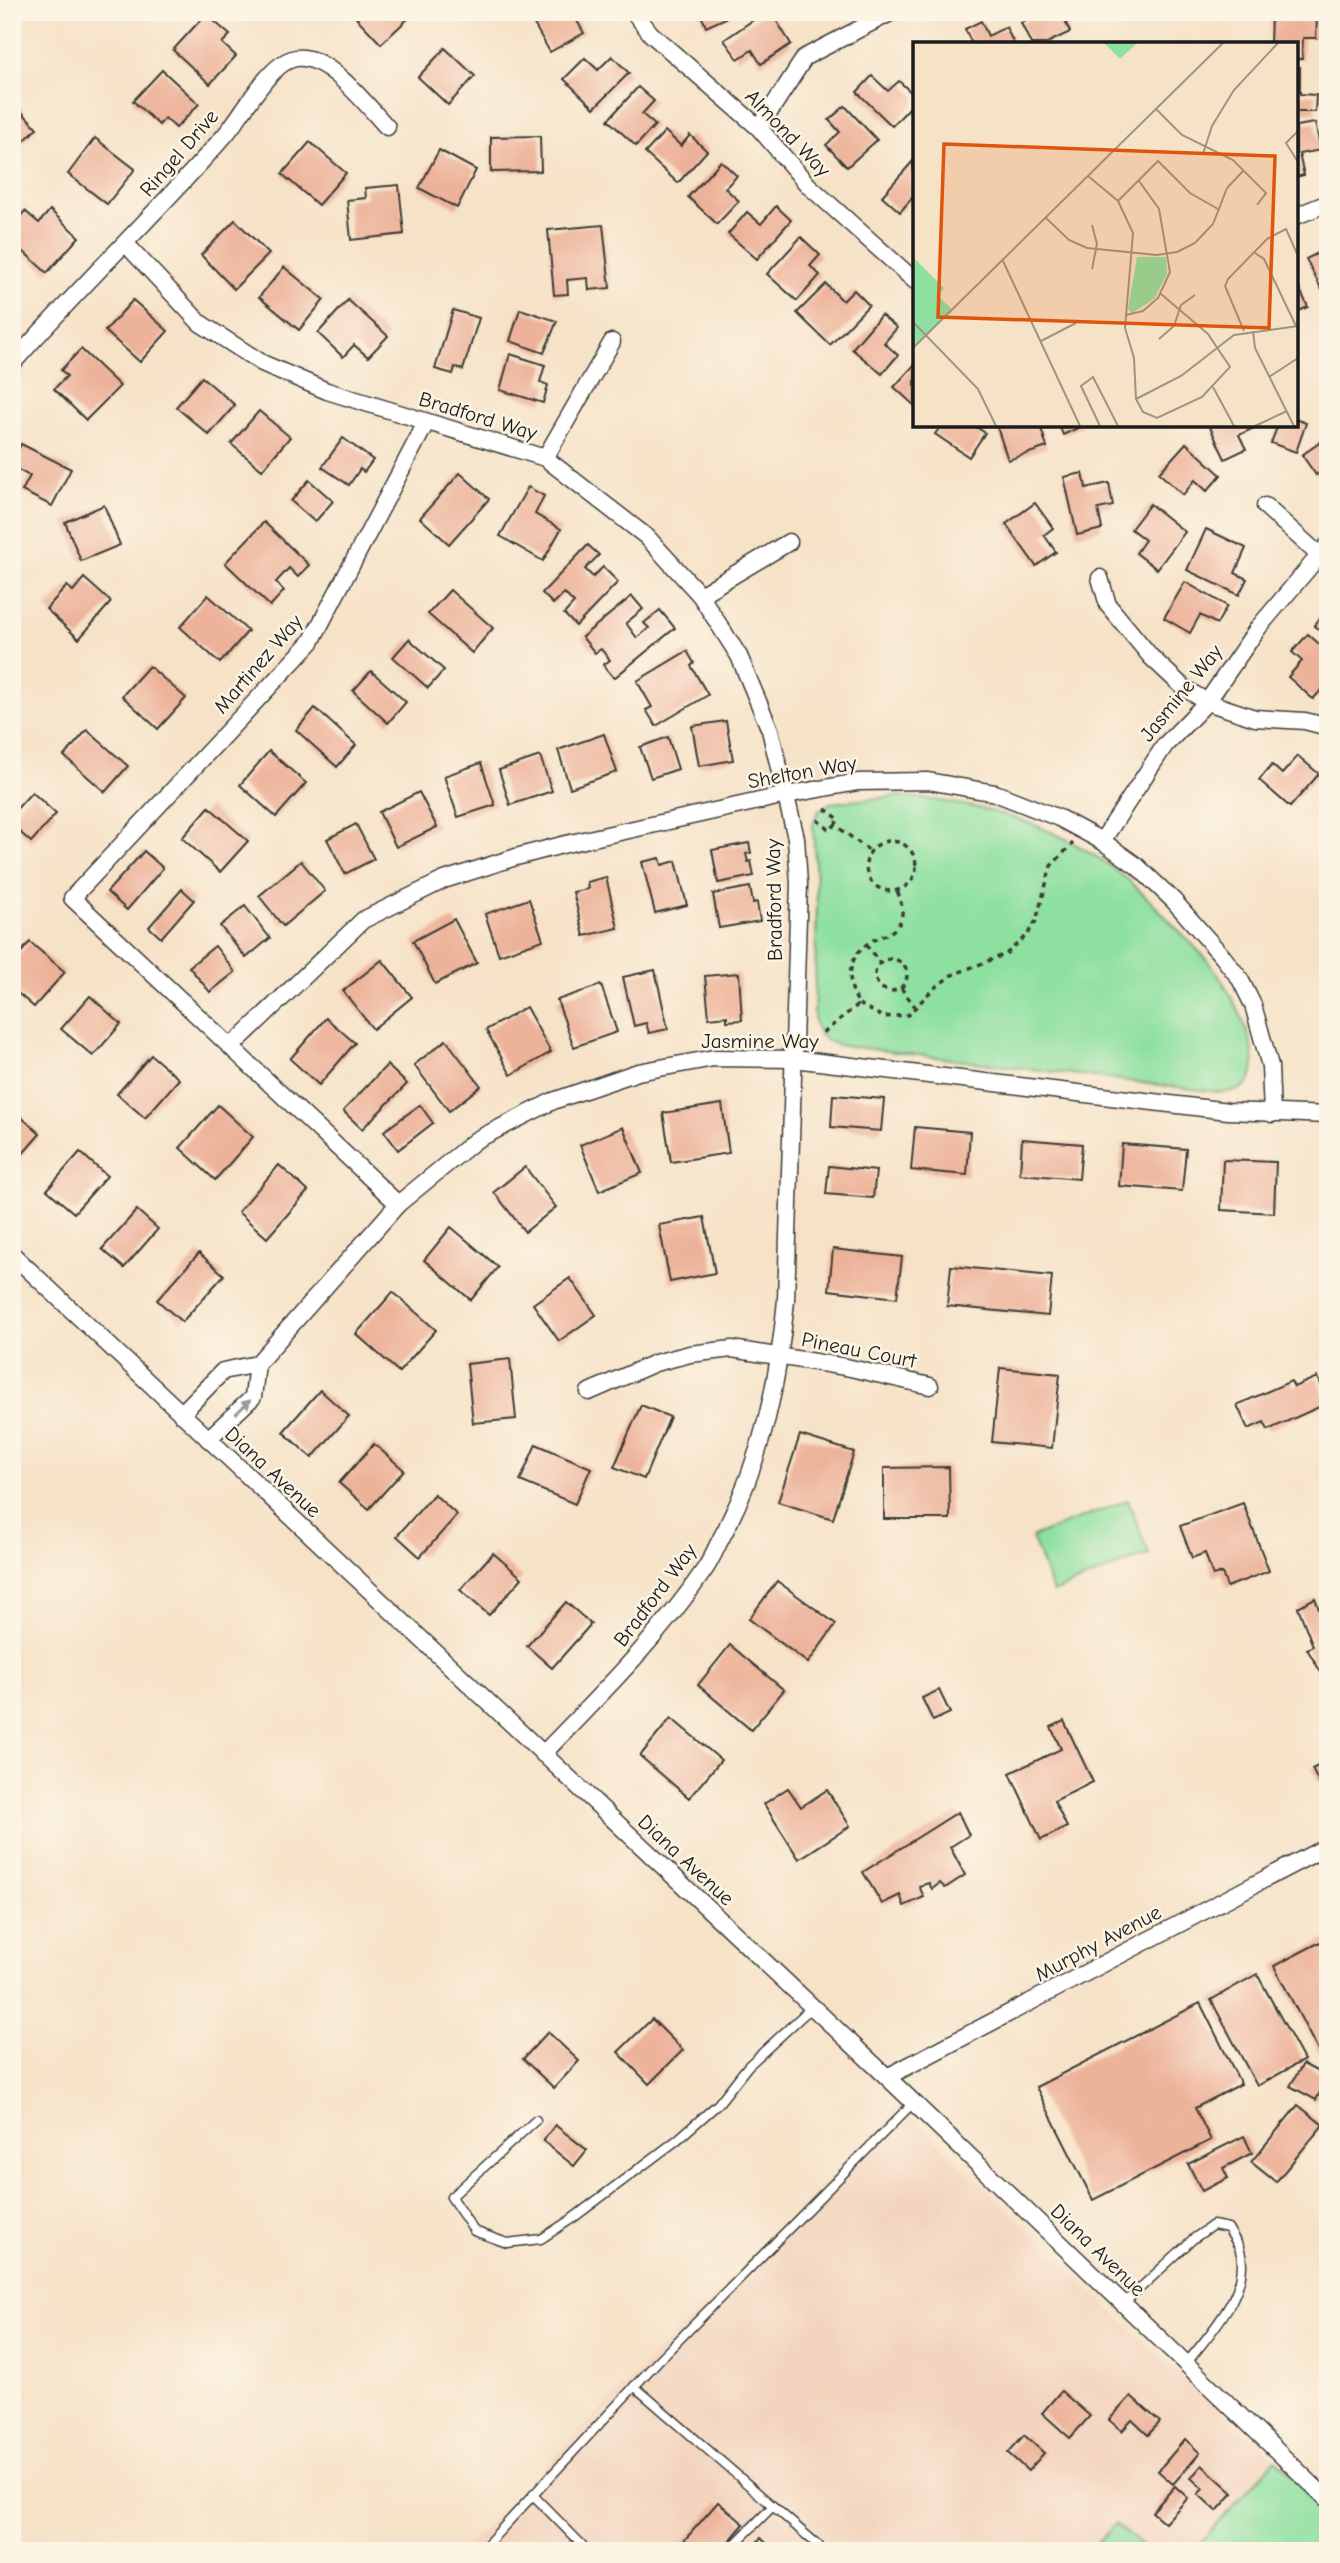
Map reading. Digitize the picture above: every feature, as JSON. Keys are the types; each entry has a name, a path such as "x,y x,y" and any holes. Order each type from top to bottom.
{"street":[{"name":"Almond Way","path":"634,12 651,34 759,128 808,185 913,279"},
{"path":"759,128 805,57 892,12"},
{"name":"Ringel Drive","path":"12,364 49,322 179,189 231,128 268,76 292,59 316,59 340,78 387,127"},
{"path":"1298,214 1328,203"},
{"name":"Bradford Way","path":"126,244 200,323 262,363 327,391 545,458 647,537 700,595 739,656 770,730 796,838 799,884 786,1300 781,1356 766,1431 744,1494 706,1567 641,1652 543,1754"},
{"path":"545,458 612,342"},
{"name":"Martinez Way","path":"232,1046 72,898 311,642 426,423"},
{"path":"1265,506 1324,550"},
{"path":"700,595 789,542"},
{"name":"Jasmine Way","path":"1102,841 1166,745 1207,702 1258,628 1324,550"},
{"path":"1100,579 1108,605 1151,657 1183,687 1207,702 1255,718 1305,721 1328,727"},
{"name":"Shelton Way","path":"232,1046 363,920 444,880 516,856 786,795 858,782 928,781 995,793 1031,805 1102,841 1137,866 1201,931 1240,979 1253,1005 1264,1039 1270,1066 1272,1114"},
{"path":"232,1046 398,1204"},
{"name":"Jasmine Way","path":"257,1364 398,1204 476,1140 554,1101 638,1072 714,1058 794,1059 838,1062 1219,1110 1328,1115"},
{"name":"Diana Avenue","path":"12,1254 887,2077 1328,2500"},
{"name":"Pineau Court","path":"589,1392 655,1363 690,1353 732,1349 781,1356 930,1386"},
{"path":"181,1414 223,1371 257,1364 253,1397 208,1439"},
{"name":"Murphy Avenue","path":"887,2077 1328,1846"}],"lane":[{"path":"536,2120 451,2197 474,2231 507,2243 541,2239 573,2218 677,2140 718,2104 748,2066 812,2007"},
{"path":"481,2551 635,2386 913,2103"},
{"path":"1123,2304 1193,2239 1213,2225 1228,2228 1240,2248 1241,2280 1226,2313 1186,2364"},
{"path":"635,2386 819,2546"},
{"path":"533,2495 588,2551"},
{"path":"728,2551 773,2506"}],"path":[{"path":"817,820 830,830 835,825 839,819 825,809"},
{"path":"835,825 871,852"},
{"path":"894,841 902,844 916,862 913,878 897,890 886,891 871,882 866,866 871,852 878,845 894,841"},
{"path":"897,890 903,911 898,925 888,934 866,944 851,964 849,976 859,1004 877,1015 890,1018 908,1015 933,989 952,975 995,960 1027,935 1041,910 1046,876 1051,866 1073,843"},
{"path":"866,944 880,963"},
{"path":"893,959 904,966 907,975 901,987 892,990 879,985 876,972 880,963 893,959"},
{"path":"901,987 916,1009"},
{"path":"823,1033 859,1004"}],"shaded area":[{"path":"901,2106 1164,2361 1276,2459 1193,2551 1150,2551 1115,2524 1090,2551 461,2551"}],"green space":[{"path":"899,796 984,809 1038,826 1089,852 1122,875 1197,949 1223,982 1251,1043 1254,1063 1251,1079 1239,1090 1217,1092 838,1045 824,1038 816,1027 814,1017 817,905 813,824 818,812 830,803"},
{"path":"1128,1500 1149,1554 1053,1592 1032,1537"},
{"path":"1276,2459 1328,2511 1328,2551 1193,2551"},
{"path":"1115,2524 1150,2551 1090,2551"}],"building":[{"path":"351,12 411,12 413,14 381,44"},
{"path":"527,12 559,12 560,15 572,12 584,33 550,52"},
{"path":"700,12 739,12 706,27"},
{"path":"765,12 771,12 791,44 761,64 752,50 738,59 724,40"},
{"path":"1036,12 1061,12 1070,32 1049,42 1030,42 1021,23 1037,15"},
{"path":"1082,12 1104,12 1088,22"},
{"path":"206,14 230,35 222,43 236,56 210,84 173,50"},
{"path":"1271,17 1317,18 1316,38 1303,38 1302,59 1298,59 1298,42 1270,42"},
{"path":"981,21 988,36 1006,27 1013,42 971,42 965,29"},
{"path":"445,48 475,76 448,105 418,77"},
{"path":"612,56 629,73 594,108 564,79 585,58 598,70"},
{"path":"1298,67 1300,94 1316,95 1315,112 1298,112"},
{"path":"162,70 199,104 176,128 165,118 159,125 133,101"},
{"path":"872,76 888,91 899,81 913,94 913,104 892,126 857,92"},
{"path":"638,87 654,101 642,114 655,125 636,146 608,120"},
{"path":"845,106 877,140 847,167 826,145 840,132 829,120"},
{"path":"19,109 37,128 12,153 12,116"},
{"path":"1315,123 1321,150 1299,154 1304,175 1298,176 1298,126"},
{"path":"665,131 681,146 690,135 707,151 678,183 645,153"},
{"path":"540,136 541,171 491,172 491,137"},
{"path":"95,138 135,169 107,204 68,174"},
{"path":"310,142 346,173 318,205 282,174"},
{"path":"439,150 476,170 457,208 419,188"},
{"path":"721,161 737,176 725,188 739,201 717,224 688,197"},
{"path":"913,161 913,199 900,212 882,196"},
{"path":"399,185 404,234 351,240 347,200 366,198 365,188"},
{"path":"776,206 791,220 757,259 728,234 747,212 761,224"},
{"path":"50,210 79,237 47,273 12,241 12,225 25,211 39,223"},
{"path":"235,220 269,254 234,289 201,255"},
{"path":"603,225 610,288 589,290 588,278 567,280 568,294 554,295 548,230"},
{"path":"801,237 820,255 810,266 820,275 797,301 767,274"},
{"path":"1322,251 1328,262 1326,298 1306,259"},
{"path":"284,267 324,300 299,330 259,297"},
{"path":"826,284 843,301 854,290 869,305 830,345 797,313"},
{"path":"1298,285 1308,307 1298,311"},
{"path":"133,300 168,331 140,362 105,331"},
{"path":"348,300 388,336 368,357 354,345 343,357 318,333"},
{"path":"520,309 557,321 544,353 510,341"},
{"path":"453,310 479,318 463,370 455,367 453,374 435,369"},
{"path":"881,315 897,328 884,343 898,355 882,374 852,349"},
{"path":"81,349 120,386 86,420 54,389 67,376 61,370"},
{"path":"510,354 545,365 540,382 548,385 543,403 500,390"},
{"path":"913,366 913,404 894,387"},
{"path":"202,377 235,405 209,435 176,407"},
{"path":"259,411 290,437 262,470 231,444"},
{"path":"1298,420 1306,423 1296,452 1271,443 1277,427 1298,427"},
{"path":"940,427 977,427 985,433 969,457 935,434"},
{"path":"997,427 1041,427 1047,447 1008,460"},
{"path":"1060,427 1080,427 1063,435"},
{"path":"1210,427 1254,427 1239,435 1246,449 1225,459"},
{"path":"1328,437 1328,466 1316,475 1302,455"},
{"path":"343,438 373,460 364,472 360,469 349,485 322,467"},
{"path":"1186,443 1221,475 1207,491 1195,480 1183,495 1159,473"},
{"path":"21,444 71,469 52,506 22,491 30,476 12,467 12,461"},
{"path":"460,473 489,499 449,544 420,518"},
{"path":"1083,473 1086,488 1109,483 1113,506 1098,509 1102,529 1077,535 1064,477"},
{"path":"309,480 333,501 315,522 291,501"},
{"path":"528,487 544,496 535,514 561,529 543,561 500,536"},
{"path":"1035,503 1053,528 1044,535 1056,552 1036,566 1006,524"},
{"path":"1150,504 1185,532 1157,569 1136,553 1145,540 1131,529"},
{"path":"104,505 120,545 81,561 65,522"},
{"path":"264,522 309,565 298,577 289,568 276,582 284,591 270,606 225,563"},
{"path":"1206,529 1246,548 1235,573 1247,579 1239,595 1187,570"},
{"path":"588,545 599,555 585,569 593,577 603,567 618,582 576,626 564,614 574,603 564,593 553,604 542,593"},
{"path":"84,578 111,602 79,639 46,609 67,586 73,591"},
{"path":"1185,582 1227,606 1217,624 1200,615 1190,633 1164,618"},
{"path":"450,590 493,628 472,653 428,614"},
{"path":"208,595 248,631 220,663 180,627"},
{"path":"632,596 643,609 626,623 637,638 649,628 644,623 660,610 675,628 614,678 603,665 610,660 601,649 595,653 582,637"},
{"path":"1325,611 1328,613 1328,637 1314,626"},
{"path":"1308,634 1328,652 1328,683 1313,699 1288,677 1302,661 1292,652"},
{"path":"409,639 444,670 428,688 393,657"},
{"path":"687,651 694,663 691,666 708,695 656,726 646,710 652,707 637,681"},
{"path":"149,666 186,698 158,729 122,696"},
{"path":"371,671 406,702 388,723 353,691"},
{"path":"315,708 356,745 337,767 296,730"},
{"path":"726,721 733,760 699,766 692,726"},
{"path":"87,730 128,766 105,792 64,756"},
{"path":"604,734 617,772 570,788 558,750"},
{"path":"668,737 678,769 651,778 640,747"},
{"path":"269,751 306,783 276,817 240,785"},
{"path":"540,756 552,791 510,805 499,770"},
{"path":"1298,756 1319,774 1290,807 1259,780 1272,765 1282,774"},
{"path":"481,763 495,805 458,817 444,776"},
{"path":"32,792 56,814 31,842 12,825 12,814"},
{"path":"419,792 437,827 396,847 379,812"},
{"path":"209,807 248,841 220,872 182,838"},
{"path":"356,824 374,859 345,874 327,839"},
{"path":"749,843 751,853 746,854 748,862 751,861 754,876 718,883 712,850"},
{"path":"144,851 163,868 127,910 107,892"},
{"path":"660,858 662,865 676,861 687,905 655,913 642,862"},
{"path":"301,861 325,891 283,926 259,896"},
{"path":"606,877 618,928 584,936 573,892 588,889 587,882"},
{"path":"750,887 753,903 757,902 760,921 719,928 713,894"},
{"path":"182,889 194,900 161,938 149,927"},
{"path":"529,899 543,940 499,955 485,914"},
{"path":"245,906 270,938 246,958 220,926"},
{"path":"454,919 477,963 435,984 413,941"},
{"path":"30,942 65,972 34,1007 12,988 12,963"},
{"path":"215,946 235,972 210,992 189,967"},
{"path":"382,960 412,997 373,1029 343,991"},
{"path":"655,970 668,1029 649,1033 646,1023 634,1026 623,977"},
{"path":"739,973 742,1020 727,1021 727,1016 709,1018 705,976"},
{"path":"601,985 617,1032 574,1047 557,1000"},
{"path":"90,996 121,1024 93,1056 61,1029"},
{"path":"526,1007 551,1052 511,1075 486,1030"},
{"path":"326,1018 355,1043 319,1085 290,1059"},
{"path":"446,1040 481,1086 449,1111 414,1065"},
{"path":"151,1055 179,1079 145,1118 117,1094"},
{"path":"387,1065 407,1084 362,1129 343,1111"},
{"path":"833,1095 884,1099 881,1131 831,1127"},
{"path":"722,1104 729,1153 671,1162 663,1113"},
{"path":"218,1105 253,1137 215,1180 180,1148"},
{"path":"420,1105 433,1123 398,1150 384,1131"},
{"path":"19,1115 40,1134 12,1166 12,1123"},
{"path":"623,1127 642,1173 599,1191 580,1145"},
{"path":"915,1127 970,1132 967,1175 911,1170"},
{"path":"1022,1139 1082,1144 1079,1179 1020,1174"},
{"path":"1122,1144 1186,1149 1182,1191 1119,1186"},
{"path":"80,1152 107,1176 74,1213 47,1190"},
{"path":"1223,1160 1276,1162 1274,1213 1221,1210"},
{"path":"279,1165 308,1191 267,1238 238,1212"},
{"path":"829,1166 876,1171 873,1198 826,1194"},
{"path":"525,1167 556,1207 525,1232 494,1192"},
{"path":"137,1210 158,1229 124,1268 102,1249"},
{"path":"704,1217 715,1273 670,1282 659,1225"},
{"path":"451,1227 498,1267 471,1300 424,1260"},
{"path":"833,1249 902,1257 897,1298 829,1290"},
{"path":"199,1253 224,1275 182,1322 157,1300"},
{"path":"951,1266 1052,1276 1048,1316 947,1306"},
{"path":"570,1278 596,1315 559,1341 533,1304"},
{"path":"393,1292 436,1330 399,1372 356,1334"},
{"path":"510,1359 516,1419 473,1423 467,1364"},
{"path":"1000,1368 1060,1374 1052,1448 992,1442"},
{"path":"1317,1377 1328,1403 1268,1430 1264,1422 1248,1429 1237,1405 1291,1381 1294,1387"},
{"path":"320,1390 349,1416 312,1458 283,1432"},
{"path":"641,1405 670,1417 644,1479 614,1467"},
{"path":"800,1435 854,1452 833,1519 778,1502"},
{"path":"374,1444 404,1470 369,1509 339,1483"},
{"path":"536,1444 591,1468 575,1504 520,1481"},
{"path":"949,1467 950,1519 884,1519 884,1468"},
{"path":"434,1494 457,1515 420,1557 397,1536"},
{"path":"1243,1503 1269,1571 1227,1587 1222,1573 1213,1576 1205,1553 1192,1558 1180,1526"},
{"path":"493,1553 522,1578 489,1615 460,1590"},
{"path":"777,1581 836,1624 808,1663 749,1619"},
{"path":"1315,1598 1319,1609 1328,1605 1328,1684 1307,1649 1313,1646 1298,1607"},
{"path":"566,1602 591,1624 552,1668 527,1646"},
{"path":"730,1645 784,1690 751,1730 698,1685"},
{"path":"939,1690 950,1713 933,1721 922,1698"},
{"path":"671,1718 721,1760 689,1798 640,1756"},
{"path":"1064,1721 1093,1782 1054,1801 1067,1827 1041,1840 1010,1773 1061,1749 1051,1727"},
{"path":"1328,1761 1328,1801 1312,1769"},
{"path":"788,1788 801,1807 827,1790 850,1826 799,1859 764,1804"},
{"path":"958,1812 969,1835 950,1847 965,1875 945,1888 940,1883 932,1889 929,1883 919,1886 924,1897 904,1906 900,1895 882,1904 863,1872"},
{"path":"1328,1938 1328,2070 1274,1966"},
{"path":"1257,1974 1304,2060 1257,2086 1211,2000"},
{"path":"1200,2003 1241,2084 1195,2108 1211,2140 1093,2200 1036,2087"},
{"path":"652,2019 683,2050 649,2084 618,2052"},
{"path":"548,2032 579,2061 554,2088 523,2059"},
{"path":"1303,2064 1328,2077 1316,2100 1290,2086"},
{"path":"1298,2105 1323,2125 1276,2182 1251,2162"},
{"path":"555,2125 587,2150 574,2166 543,2141"},
{"path":"1244,2136 1252,2153 1223,2168 1228,2178 1202,2191 1188,2164"},
{"path":"1061,2391 1090,2416 1070,2438 1042,2413"},
{"path":"1131,2396 1160,2422 1148,2435 1132,2420 1122,2431 1109,2420"},
{"path":"1024,2435 1044,2453 1028,2471 1008,2453"},
{"path":"1185,2439 1200,2453 1173,2484 1158,2471"},
{"path":"1202,2465 1233,2493 1217,2511 1198,2494 1203,2489 1191,2478"},
{"path":"1175,2486 1188,2498 1165,2523 1152,2512"},
{"path":"718,2502 744,2524 721,2551 690,2551 681,2544"},
{"path":"761,2538 774,2551 749,2551"}]}
